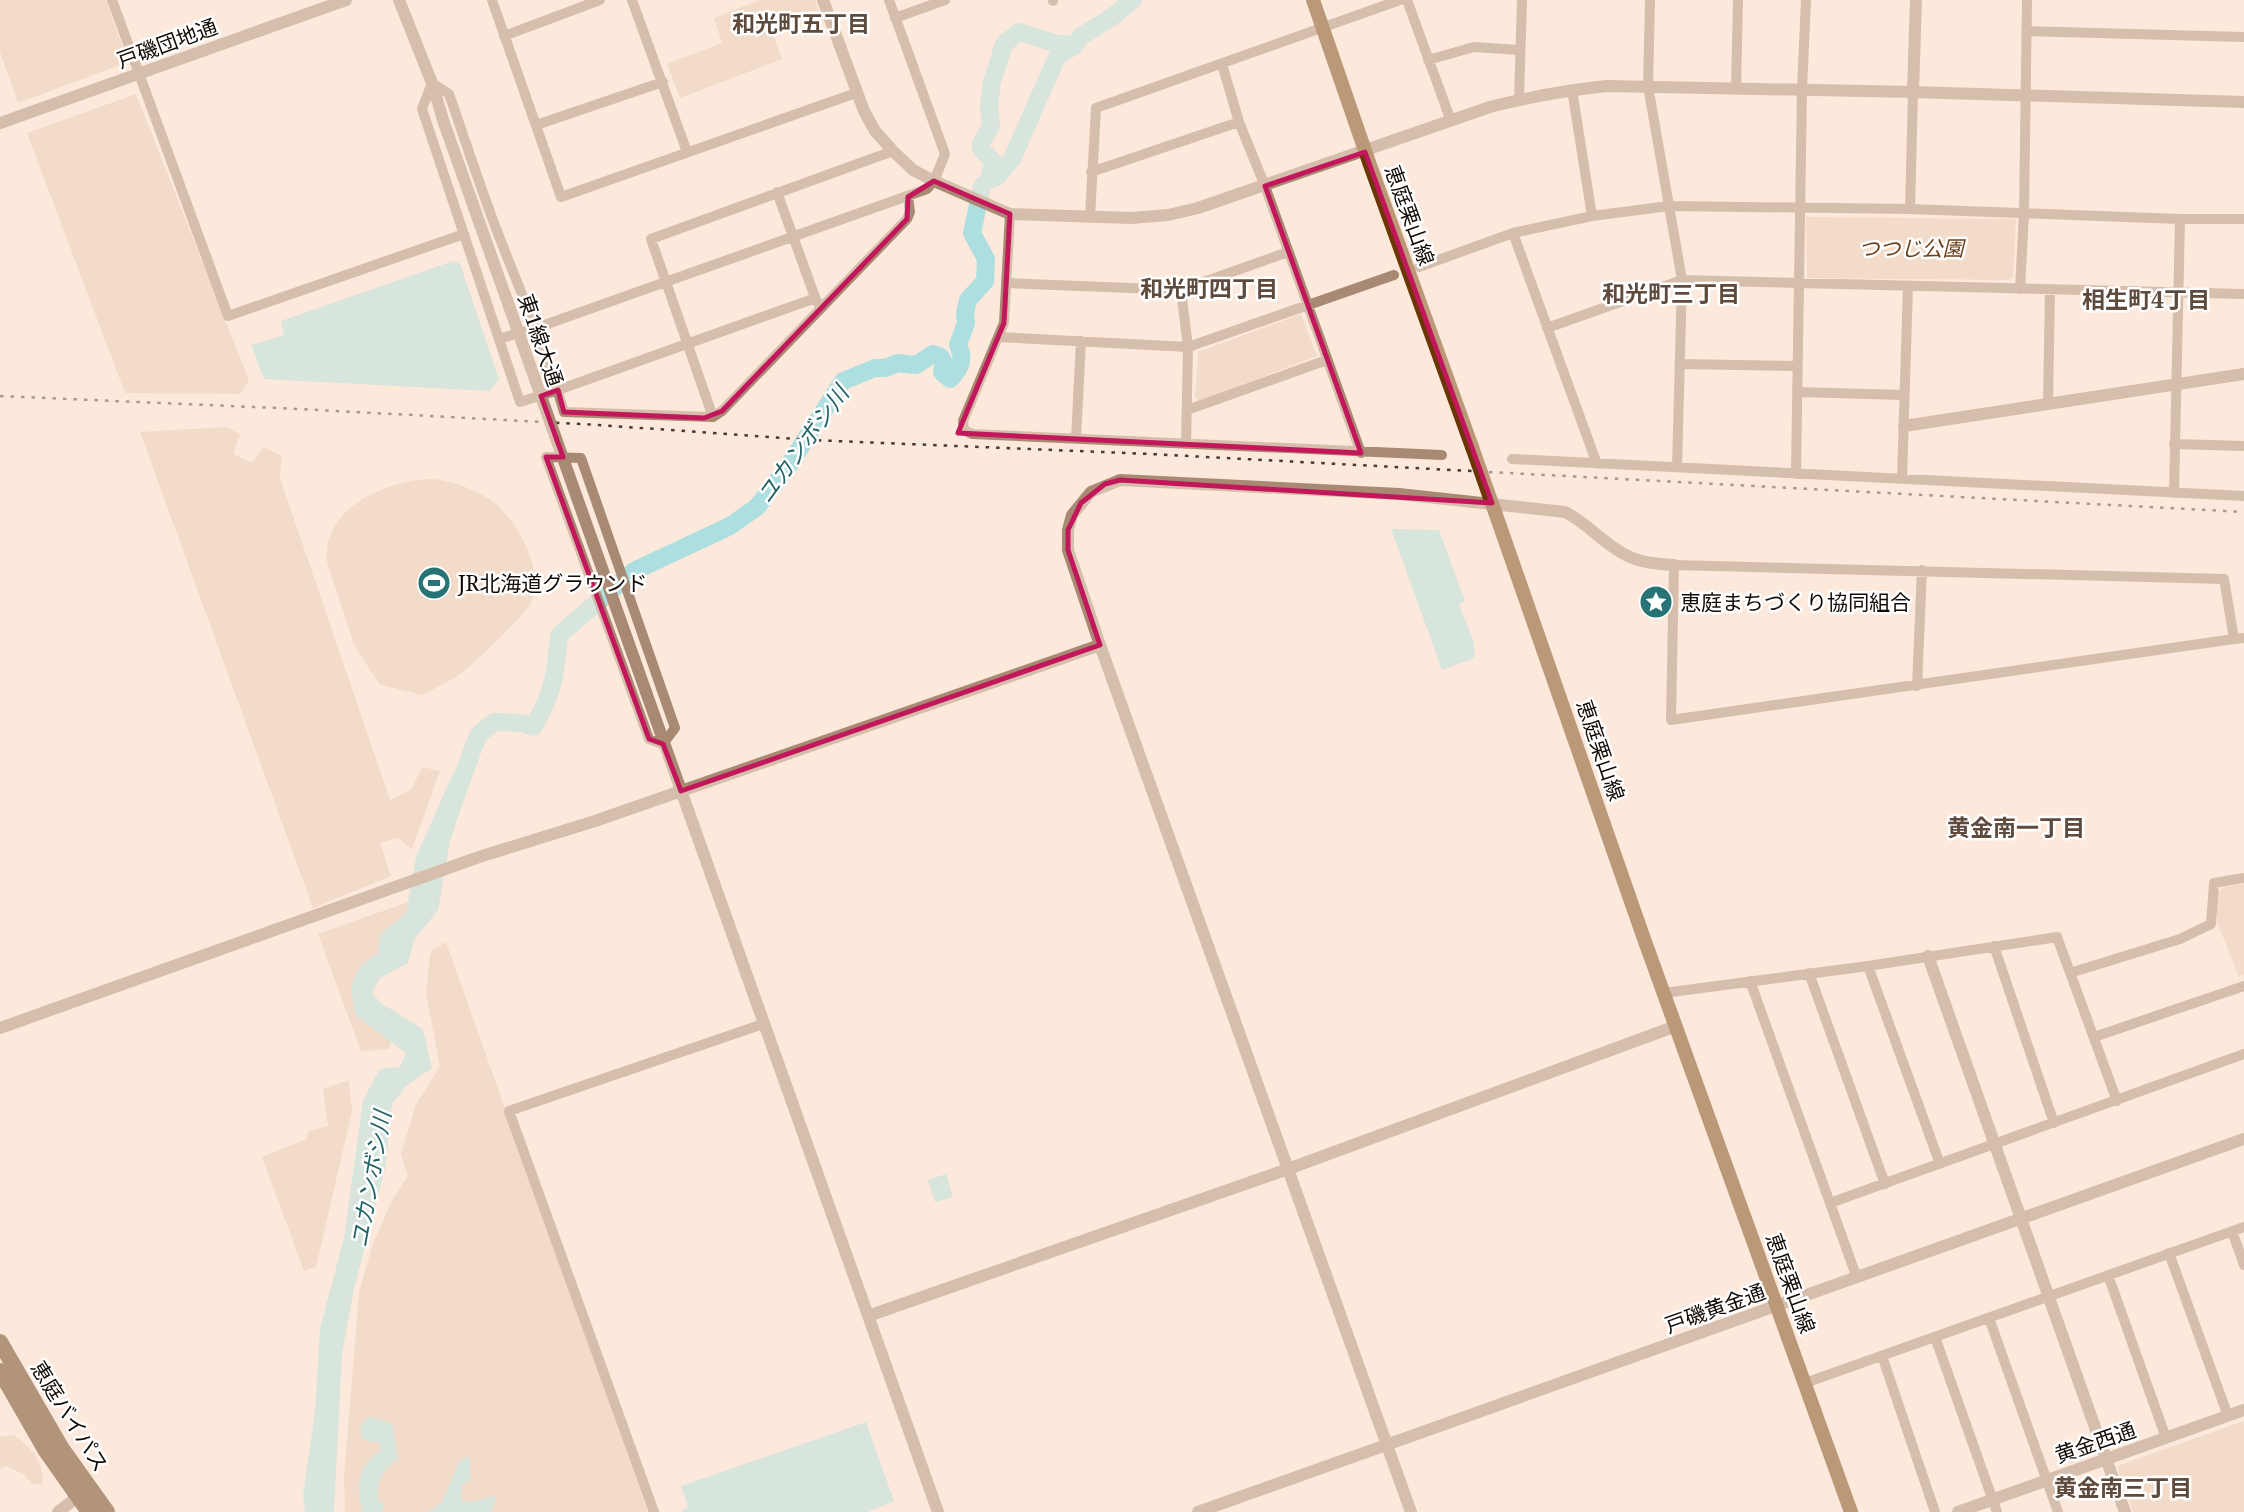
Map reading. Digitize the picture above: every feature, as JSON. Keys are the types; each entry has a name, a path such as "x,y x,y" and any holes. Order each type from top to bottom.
{"highway":[{"name":"恵庭バイパス","path":"0,1342 84,1492 89,1512"},
{"name":"恵庭バイパス","path":"0,1371 46,1451 84,1492 107,1512"}],"main road":[{"name":"恵庭栗山線","path":"1313,0 1664,993 1851,1512"}],"street":[{"path":"112,0 228,316 464,234"},
{"name":"戸磯団地通","path":"0,124 346,0"},
{"name":"東1線大通","path":"399,0 432,83 663,744 938,1512"},
{"path":"492,0 561,197 856,93"},
{"path":"504,36 600,0"},
{"path":"632,0 687,152"},
{"path":"823,0 856,93 875,131 893,152 913,170 1010,214 1090,217 1168,215 1265,186 1519,99 1607,86 2026,94 2244,102"},
{"path":"499,339 928,189 945,154 889,0"},
{"path":"895,18 945,0"},
{"path":"1090,217 1096,108 1400,0"},
{"path":"1407,0 1451,121"},
{"path":"1519,99 1522,0"},
{"path":"1650,0 1648,86 1682,280 1677,467"},
{"path":"1736,88 1738,0"},
{"path":"1796,474 1802,89 1806,0"},
{"path":"1910,209 1916,0"},
{"path":"2020,289 2024,214 2027,0"},
{"path":"2027,31 2244,37"},
{"path":"1428,60 1474,47 1520,50"},
{"path":"1222,64 1239,122 1362,453"},
{"path":"536,125 663,82"},
{"path":"819,303 686,344 558,390 520,402 422,109 432,83 449,94 496,228 536,328 558,390 565,412 713,417 722,411 819,303 907,219 910,212 908,197"},
{"path":"1572,90 1592,216"},
{"path":"1091,172 1239,122"},
{"path":"713,417 651,239 893,152"},
{"path":"777,192 819,303"},
{"path":"1419,267 1513,233 1592,216 1669,206 1910,209 2244,219"},
{"path":"1010,214 1003,323 963,421 964,430 972,433 1442,455"},
{"path":"2174,493 2180,219"},
{"path":"1513,233 1597,464"},
{"path":"1006,283 1181,290 1288,252"},
{"path":"999,337 1188,347 1394,275"},
{"path":"1547,328 1682,280 2244,294"},
{"path":"1902,478 1908,286"},
{"path":"2048,404 2050,289"},
{"path":"1181,290 1188,347 1186,444"},
{"path":"1076,438 1081,341"},
{"path":"1187,410 1327,360"},
{"path":"1679,364 1797,366"},
{"path":"1904,426 2244,374"},
{"path":"1797,392 1904,395"},
{"path":"2174,444 2244,446"},
{"path":"545,457 581,458 675,727 663,744 649,739 545,457"},
{"path":"1512,459 2244,496"},
{"path":"1410,1512 1100,645 1068,550 1068,530 1072,515 1091,492 1120,480 1399,494 1565,512 1581,520 1605,541 1632,558 1648,563 2224,579 2239,639 1671,720 1674,565"},
{"path":"1917,686 1922,570"},
{"path":"0,1028 448,868 681,791 1100,645"},
{"path":"2070,973 2180,939 2211,924 2214,883 2244,878"},
{"path":"1664,993 2057,937 2117,1101"},
{"path":"1994,946 2054,1123"},
{"path":"1928,956 2125,1512"},
{"path":"1868,966 1940,1164"},
{"path":"1809,973 1885,1184"},
{"path":"1750,981 1857,1278"},
{"path":"2094,1037 2244,986"},
{"path":"654,1512 509,1111 763,1024"},
{"path":"868,1316 1288,1169 1676,1026"},
{"path":"1830,1203 2244,1054"},
{"name":"戸磯黄金通","path":"1198,1512 2244,1139"},
{"path":"1805,1383 2244,1227"},
{"path":"2232,1231 2244,1265"},
{"path":"2169,1253 2228,1416"},
{"path":"2108,1275 2166,1438"},
{"path":"1989,1318 2058,1512"},
{"path":"1935,1337 1997,1512"},
{"path":"1882,1356 1935,1512"},
{"name":"黄金西通","path":"1958,1512 2244,1410"},
{"path":"58,1512 84,1492"}],"highlighted area":[{"path":"1365,152 1492,503 1120,480 1105,484 1081,503 1068,530 1068,550 1100,645 681,791 663,744 649,739 546,457 563,457 541,396 558,390 564,412 704,418 722,411 907,219 908,197 934,181 1010,214 1004,323 958,433 1361,453 1265,186"}],"green space":[{"path":"0,0 106,0 128,62 18,103 0,52"},
{"path":"760,0 815,0 819,13 772,31 782,59 680,98 667,64 722,43 714,18"},
{"path":"136,94 249,380 240,394 125,393 27,133"},
{"name":"つつじ公園","path":"1806,217 2016,219 2013,277 2009,280 1807,278"},
{"path":"1301,314 1317,356 1199,401 1195,397 1198,352"},
{"path":"228,427 240,435 233,454 252,463 263,447 282,456 280,478 390,800 411,790 422,767 440,771 412,849 398,838 380,843 391,876 313,908 140,432"},
{"name":"JR北海道グラウンド","path":"434,479 469,489 499,507 527,548 535,579 529,606 507,631 460,674 422,695 379,684 354,645 327,562 328,543 335,526 346,512 361,500 397,484"},
{"path":"2244,884 2244,975 2239,977 2217,922 2217,893 2224,887"},
{"path":"408,902 406,913 380,935 378,953 355,1015 390,1040 390,1049 361,1051 318,934"},
{"path":"446,942 648,1512 345,1512 344,1478 359,1292 373,1244 391,1202 408,1176 401,1154 416,1104 440,1067 426,993 430,955 433,949"},
{"path":"349,1080 352,1111 316,1267 304,1271 262,1157 307,1139 309,1131 328,1126 323,1089"},
{"path":"2244,1421 2244,1512 2133,1512 2117,1466"},
{"path":"14,1435 36,1456 42,1469 42,1484 32,1484 23,1474 6,1466 0,1469 0,1437"}],"water":[{"path":"453,261 460,264 499,379 490,391 264,379 251,345 284,335 281,321"},
{"path":"1391,529 1439,530 1465,601 1459,605 1473,639 1475,658 1442,670"},
{"path":"454,771 471,778 450,841 438,910 414,940 408,963 380,978 372,993 381,1003 423,1029 432,1068 406,1086 392,1104 385,1169 354,1289 342,1354 334,1512 305,1512 303,1495 315,1411 320,1328 344,1238 363,1100 380,1069 400,1067 406,1053 355,1015 352,987 357,972 378,953 380,935 406,913 416,857"},
{"path":"946,1174 953,1197 935,1202 928,1180"},
{"path":"369,1417 392,1423 398,1459 384,1472 378,1487 378,1500 385,1504 382,1512 362,1512 360,1503 360,1477 367,1463 380,1451 379,1442 370,1442 361,1437 361,1424"},
{"path":"866,1422 894,1501 868,1512 681,1512 688,1507 681,1486"},
{"path":"469,1456 471,1479 462,1486 461,1500 471,1502 497,1495 491,1512 428,1512 441,1503 459,1462"}],"waterway":[{"name":"ユカンボシ川","path":"455,798 478,735 494,722 523,723 533,727 545,705 552,683 559,635 634,571 730,526 757,507 787,468 843,381 875,368 885,368 898,363 916,365 933,354 941,357 944,363 942,372 950,379 954,375 961,363 958,345 966,323 968,300 985,281 986,259 972,233 982,186 989,180 993,161 981,149 981,143 991,126 989,106 992,82 1004,44 1019,32 1057,44 1075,45 1080,37 1133,0"},
{"path":"989,180 997,177 1012,159 1057,57 1075,45"}],"railway":[{"path":"0,396 299,409 599,425 811,440 1150,454 2244,512"}],"place":[{"name":"JR北海道グラウンド","path":"434,583"},
{"name":"恵庭まちづくり協同組合","path":"1656,602"}],"district":[{"name":"和光町五丁目","path":"801,23"},
{"name":"和光町四丁目","path":"1209,288"},
{"name":"和光町三丁目","path":"1671,293"},
{"name":"相生町4丁目","path":"2146,299"},
{"name":"黄金南一丁目","path":"2016,827"},
{"name":"黄金南三丁目","path":"2123,1487"}]}
